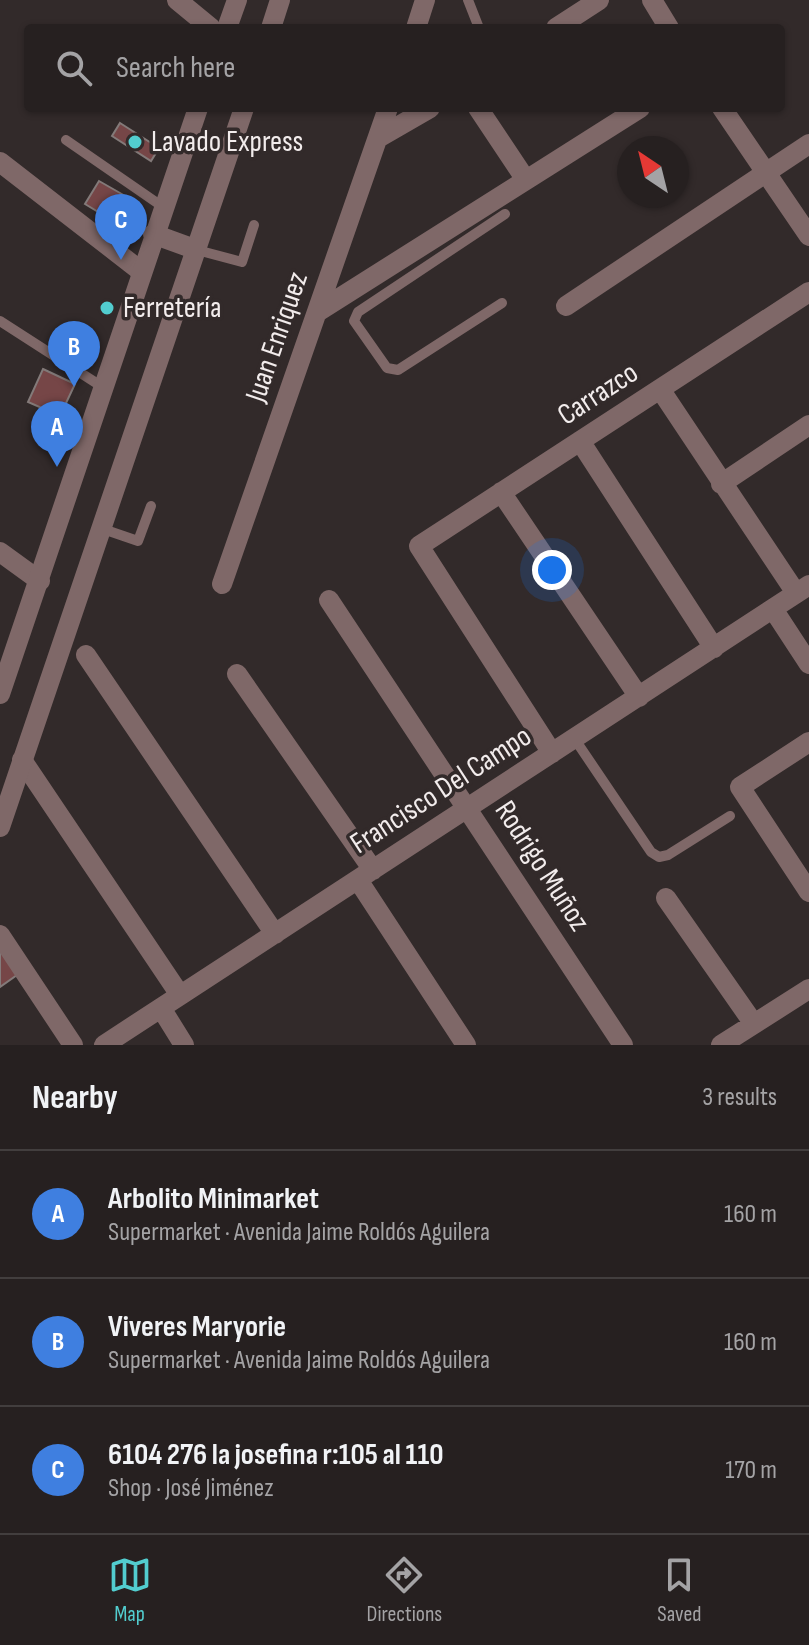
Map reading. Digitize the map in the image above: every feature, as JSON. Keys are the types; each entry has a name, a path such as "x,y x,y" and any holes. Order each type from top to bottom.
{"street":[{"path":"177,0 206,24"},
{"path":"228,24 237,0"},
{"path":"272,24 280,0"},
{"path":"417,24 425,0"},
{"path":"562,24 599,0"},
{"path":"652,0 667,24"},
{"path":"0,694 197,112"},
{"path":"0,827 243,112"},
{"name":"Juan Enriquez","path":"222,584 387,112"},
{"path":"378,138 423,112"},
{"path":"481,112 526,180"},
{"path":"319,311 634,112"},
{"path":"725,112 809,236"},
{"path":"566,306 809,144"},
{"path":"0,162 142,272"},
{"path":"153,234 197,250"},
{"name":"Carrazco","path":"552,753 419,546 809,292"},
{"path":"660,389 721,484 802,589"},
{"path":"721,484 809,425"},
{"path":"580,441 714,648"},
{"path":"501,492 639,697"},
{"path":"0,552 40,581"},
{"name":"Francisco Del Campo","path":"104,1045 802,589"},
{"name":"Rodrigo Muñoz","path":"329,600 623,1045"},
{"path":"773,609 809,664"},
{"path":"86,655 275,934"},
{"path":"237,674 365,875 466,1045"},
{"path":"809,742 740,787 809,892"},
{"path":"22,760 180,995"},
{"path":"666,898 754,1024"},
{"path":"0,935 73,1045"},
{"path":"721,1045 809,989"},
{"path":"161,1008 184,1045"}],"lane":[{"path":"468,0 477,24"},
{"path":"66,140 163,207"},
{"path":"502,303 398,370 387,368 354,321 358,312 505,214"},
{"path":"197,250 242,262 254,225"},
{"path":"0,321 104,388"},
{"path":"100,528 138,541 151,506"},
{"path":"574,738 651,852 659,857 668,855 730,816"}],"building":[{"name":"Lavado Express","path":"120,123 159,148 151,161 112,136"},
{"path":"99,181 134,201 120,225 85,204"},
{"path":"43,369 75,384 60,416 28,402"},
{"path":"0,950 17,975 0,987"}],"place":[{"name":"Lavado Express","path":"135,142"},
{"name":"6104 276 la josefina r:105 al 110","path":"121,260"},
{"name":"Ferretería","path":"107,308"},
{"name":"Viveres Maryorie","path":"74,387"},
{"name":"Arbolito Minimarket","path":"57,467"}]}
